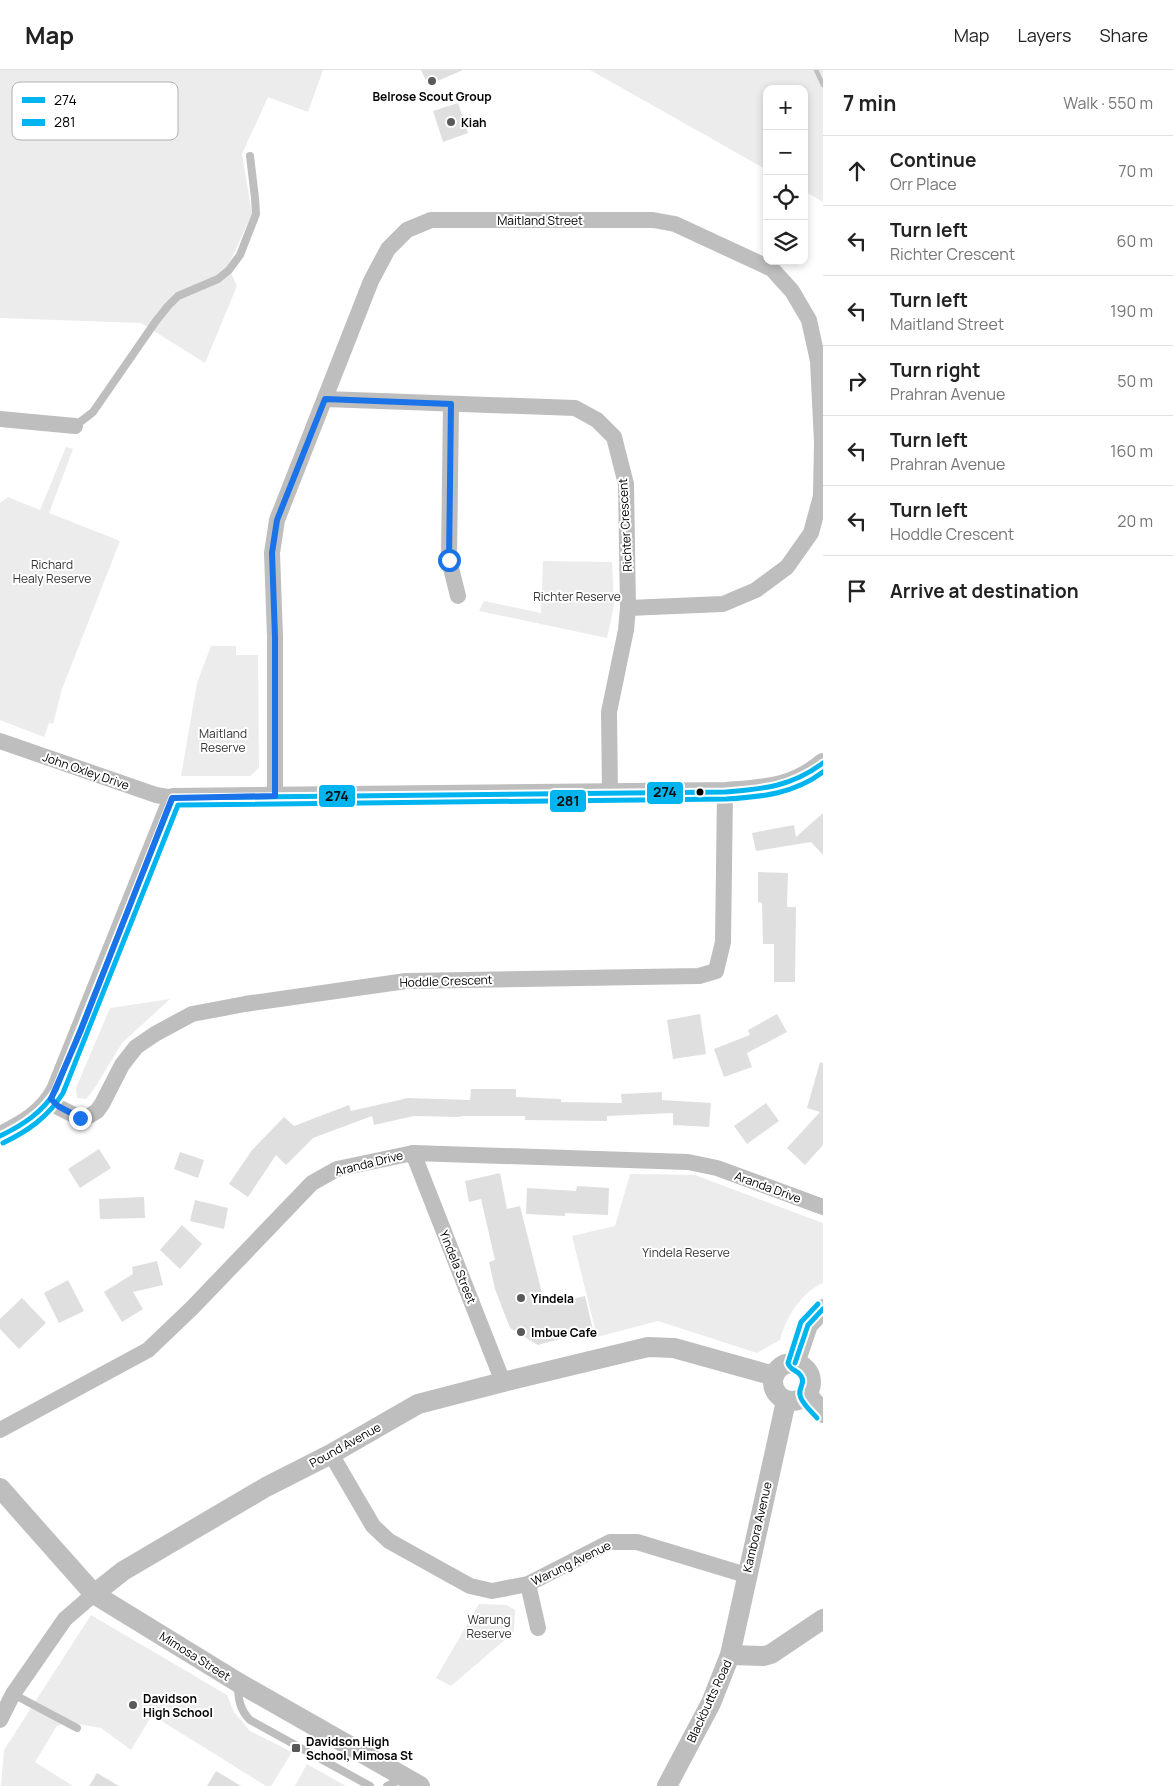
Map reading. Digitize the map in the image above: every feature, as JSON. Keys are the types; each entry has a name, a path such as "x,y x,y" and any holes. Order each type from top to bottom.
{"street":[{"name":"Maitland Street","path":"275,796 275,637 272,553 277,520 371,281 388,249 407,230 431,220 653,220 675,224 772,269 792,291 809,320 818,361 822,442 821,496 811,533 787,568 756,590 723,604 628,608"},
{"name":"Richter Crescent","path":"325,399 575,408 598,420 614,437 626,484 628,608 626,630 609,712 610,793"},
{"path":"451,404 449,560 458,596"},
{"path":"0,419 75,426"},
{"name":"John Oxley Drive","path":"0,741 147,792 172,798"},
{"path":"0,1136 23,1125 51,1099 84,1021 172,798 725,792 769,789 783,786 812,772 823,763"},
{"name":"Hoddle Crescent","path":"51,1099 58,1106 80,1118 89,1116 97,1111 102,1104 122,1065 136,1048 155,1034 192,1014 245,1004 406,981 699,976 716,971 723,942 725,792"},
{"name":"Aranda Drive","path":"0,1430 148,1350 192,1308 312,1183 337,1169 413,1153 688,1162 717,1168 821,1202"},
{"name":"Yindela Street","path":"413,1153 503,1382"},
{"path":"794,1363 808,1325 823,1309"},
{"name":"Pound Avenue","path":"0,1720 13,1694 65,1619 131,1566 266,1487 331,1454 418,1404 648,1347 674,1348 774,1376"},
{"path":"794,1363 809,1372 811,1383 807,1394 798,1401 786,1401 780,1398 774,1388 774,1376 776,1370 782,1366 794,1363"},
{"path":"807,1394 823,1412"},
{"name":"Kambora Avenue","path":"730,1655 746,1575 786,1401"},
{"name":"Warung Avenue","path":"331,1454 373,1526 389,1541 470,1586 492,1591 528,1584 610,1542 637,1542 746,1575"},
{"name":"Mimosa Street","path":"0,1488 94,1594 404,1783"},
{"path":"528,1584 538,1628"},
{"name":"Blackbutts Road","path":"667,1786 710,1703 730,1655 771,1654 823,1619"}],"lane":[{"path":"75,426 93,412 168,306 178,296 218,279 230,270 240,254 256,214 250,156"},
{"path":"239,1683 238,1699 244,1714 250,1720 370,1786"},
{"path":"13,1694 77,1728"}],"green space":[{"path":"0,70 323,70 308,112 268,97 242,154 252,214 228,266 237,286 205,363 141,323 0,318"},
{"path":"590,70 823,70 823,202 808,193 808,85 763,85 763,168"},
{"name":"Richard Healy Reserve","path":"66,447 73,449 49,513 120,541 62,689 53,724 49,723 44,737 0,720 0,503 8,497 40,510"},
{"name":"Richter Reserve","path":"543,561 612,562 614,605 607,638 479,611 484,601 541,613"},
{"name":"Maitland Reserve","path":"211,646 236,646 236,655 258,655 259,768 250,776 181,776 197,683"},
{"path":"170,999 122,1043 86,1099 77,1098 76,1088 110,1008"},
{"name":"Yindela Reserve","path":"630,1174 695,1175 823,1223 823,1283 807,1293 795,1307 786,1323 780,1340 757,1353 658,1321 597,1337 572,1236 615,1226"},
{"name":"Warung Reserve","path":"479,1604 507,1605 515,1610 514,1632 451,1686 436,1678"},
{"name":"Davidson High School","path":"91,1615 227,1695 234,1712 250,1731 292,1752 271,1786 266,1786 152,1715 131,1750 101,1728 67,1722 57,1726 35,1762 73,1786 1,1786 4,1750"},
{"path":"307,1764 346,1786 295,1786"}],"building":[{"name":"Belrose Scout Group","path":"421,70 463,70 428,85"},
{"name":"Kiah","path":"458,103 468,133 443,142 433,111"},
{"path":"823,813 823,855 811,842 756,851 752,833 794,825 796,837"},
{"path":"758,872 788,873 787,907 796,907 795,982 774,982 774,944 763,944 762,903 758,902"},
{"path":"700,1014 706,1054 673,1059 667,1020"},
{"path":"777,1014 787,1032 747,1053 752,1067 724,1077 714,1049 750,1035 748,1030"},
{"path":"820,1062 823,1063 823,1145 805,1165 787,1148 820,1112 807,1108"},
{"path":"471,1089 516,1089 516,1097 561,1099 561,1102 622,1103 621,1094 662,1092 662,1100 711,1103 709,1127 673,1125 673,1113 607,1116 607,1121 525,1120 525,1116 414,1116 374,1125 372,1116 313,1138 286,1165 276,1155 248,1197 229,1184 252,1150 284,1117 294,1126 349,1105 351,1111 408,1098 470,1100"},
{"path":"766,1103 779,1121 747,1144 734,1126"},
{"path":"99,1149 111,1168 80,1188 68,1169"},
{"path":"180,1152 204,1160 198,1178 174,1169"},
{"name":"Yindela","path":"500,1173 507,1209 520,1206 545,1305 585,1296 593,1330 538,1345 510,1328 495,1289 489,1262 495,1260 481,1199 469,1202 465,1181"},
{"path":"577,1186 609,1188 608,1215 565,1213 565,1216 526,1214 527,1188 576,1191"},
{"path":"144,1197 145,1218 100,1219 99,1199"},
{"path":"195,1200 228,1208 224,1229 190,1221"},
{"path":"182,1225 202,1244 180,1269 160,1250"},
{"path":"157,1261 163,1285 133,1292 143,1309 122,1322 104,1292 133,1274 132,1267"},
{"path":"68,1280 84,1311 59,1323 44,1293"},
{"path":"22,1298 46,1323 19,1349 0,1329 0,1319"},
{"path":"216,1771 241,1786 207,1786"},
{"path":"97,1773 119,1786 89,1786"}],"waterway":[{"path":"816,70 823,85"}],"transit line":[{"name":"274","path":"173,798 725,792 752,790 788,782 823,763"},
{"name":"281","path":"3,1143 21,1134 37,1122 51,1109 63,1093 178,805 726,799 752,797 789,790 823,772"},
{"name":"274","path":"0,1136 32,1117 45,1105 56,1090 173,798"},
{"name":"281","path":"817,1418 801,1398 800,1392 803,1381 801,1376 788,1363 801,1322 818,1304"},
{"name":"274","path":"795,1363 808,1325 823,1309"}],"place":[{"name":"Belrose Scout Group","path":"432,81"},
{"name":"Kiah","path":"451,122"},
{"name":"Yindela","path":"521,1298"},
{"name":"Imbue Cafe","path":"521,1332"},
{"name":"Davidson High School","path":"133,1705"},
{"name":"Davidson High School, Mimosa St","path":"296,1748"}],"route":[{"path":"80,1118 58,1106 51,1099 81,1030 172,798 275,796 275,637 272,553 277,520 325,399 451,404 449,560"}]}
